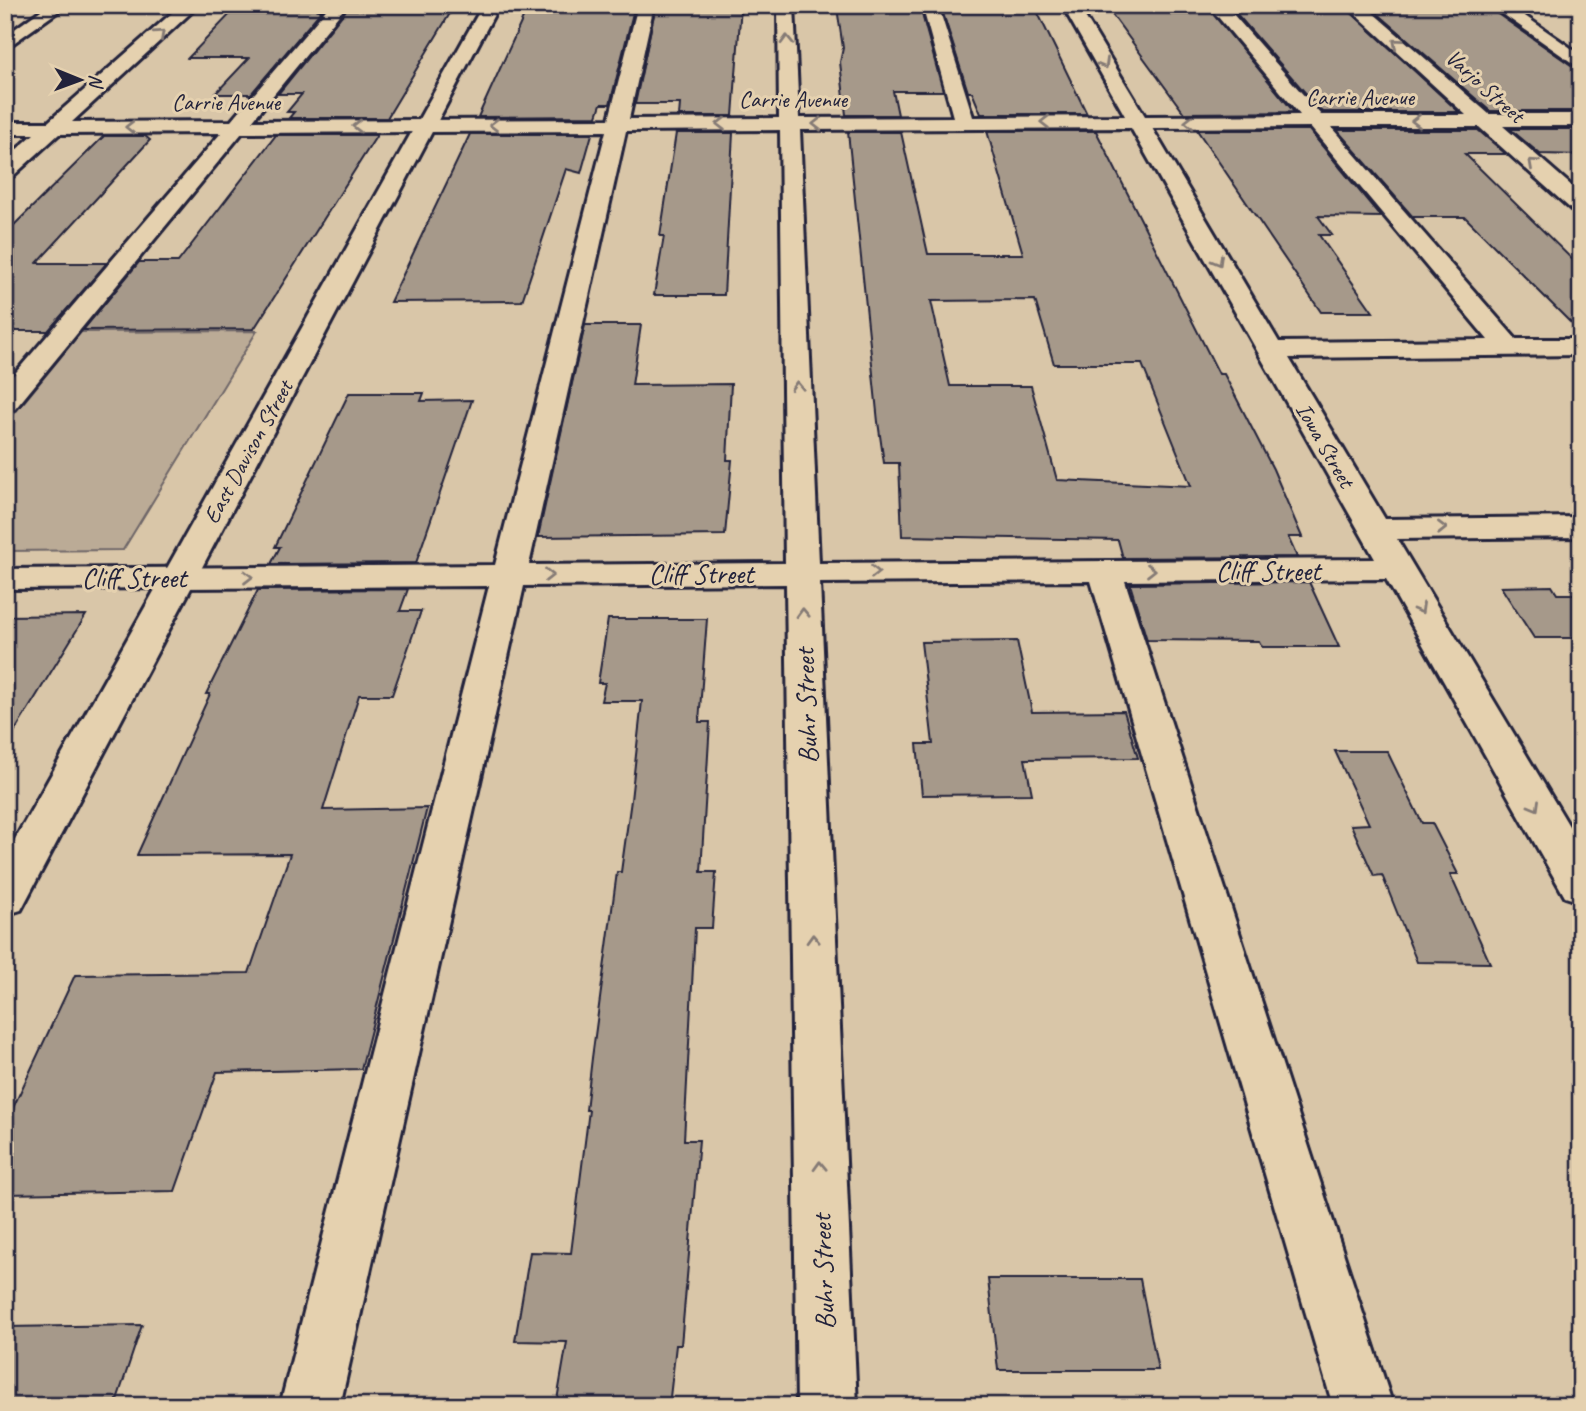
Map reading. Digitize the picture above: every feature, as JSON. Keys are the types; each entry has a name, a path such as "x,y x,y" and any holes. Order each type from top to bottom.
{"street":[{"path":"5,44 58,5"},
{"path":"5,171 191,5"},
{"path":"5,403 339,5"},
{"name":"East Davison Street","path":"5,898 491,5"},
{"path":"310,1406 646,5"},
{"name":"Buhr Street","path":"786,5 827,1406"},
{"path":"930,5 965,123"},
{"name":"Iowa Street","path":"1070,5 1581,885"},
{"path":"1216,5 1509,348"},
{"name":"Varjo Street","path":"1354,5 1581,206"},
{"path":"1498,5 1581,64"},
{"name":"Carrie Avenue","path":"5,128 1581,120"},
{"path":"1270,350 1581,347"},
{"path":"1374,529 1581,527"},
{"name":"Cliff Street","path":"5,579 1397,569"},
{"path":"1105,571 1363,1406"}],"shaded area":[{"path":"257,331 123,550 5,551 5,425 81,332"}],"building":[{"path":"529,5 635,5 610,104 601,104 597,116 478,117"},
{"path":"656,5 741,5 733,116 679,116 680,104 635,104"},
{"path":"1120,5 1206,5 1294,112 1184,113 1108,9 1122,9"},
{"path":"1229,5 1343,5 1459,112 1322,112"},
{"path":"1368,5 1489,8 1581,72 1581,111 1490,111"},
{"path":"920,7 943,91 893,91 898,115 846,115 840,62 843,48 837,8"},
{"path":"941,7 1036,9 1087,114 981,114 972,92 968,92"},
{"path":"241,8 322,10 251,94 215,94 249,58 188,58 233,11"},
{"path":"346,10 452,10 387,118 289,118 294,112 287,112 302,94 278,94"},
{"path":"1510,129 1581,129 1581,155 1540,154"},
{"path":"1197,130 1309,130 1381,217 1318,216 1332,235 1319,235 1373,312 1321,312"},
{"path":"1337,130 1478,130 1506,154 1465,154 1581,268 1581,333 1465,217 1413,217"},
{"path":"987,131 1096,131 1219,374 1224,374 1273,469 1302,537 1288,537 1297,557 1123,558 1118,540 902,536 899,463 884,463 878,422 848,132 901,132 928,254 1023,254","holes":["1035,300 1054,364 1142,364 1191,486 1057,480 1031,386 950,386 931,301"]},
{"path":"676,133 733,133 724,295 654,295"},
{"path":"470,134 592,134 581,173 566,169 522,301 390,302"},
{"path":"276,135 377,135 254,329 83,330 139,262 178,262"},
{"path":"104,136 145,136 150,140 37,263 107,263 48,331 5,331 5,234"},
{"path":"585,325 641,325 632,385 731,384 727,460 732,460 725,535 538,537"},
{"path":"349,393 424,393 421,401 472,400 416,563 271,564 280,547 275,547"},
{"path":"1309,582 1339,647 1262,647 1259,641 1147,640 1130,584"},
{"path":"1552,586 1557,594 1581,594 1581,638 1534,638 1501,587"},
{"path":"408,589 400,611 421,611 392,695 359,695 323,810 427,808 361,1069 217,1072 175,1191 5,1194 5,1125 75,975 249,973 290,854 137,855 210,694 206,694 258,590"},
{"path":"86,615 5,747 5,616"},
{"path":"608,619 707,619 699,722 710,722 701,872 716,872 712,928 695,928 684,1140 699,1140 681,1345 676,1345 669,1406 556,1406 567,1342 515,1341 530,1252 571,1253 589,1110 586,1110 592,1058 617,872 621,872 631,800 642,701 601,701 605,683 598,683"},
{"path":"1017,641 1032,712 1124,711 1138,758 1025,759 1032,794 922,795 917,744 933,744 921,642"},
{"path":"1335,751 1387,751 1422,823 1432,823 1458,874 1450,874 1490,963 1417,962 1382,875 1374,876 1351,825 1369,824"},
{"path":"988,1279 1140,1279 1158,1370 998,1370"},
{"path":"142,1325 115,1406 5,1406 5,1327"}]}
